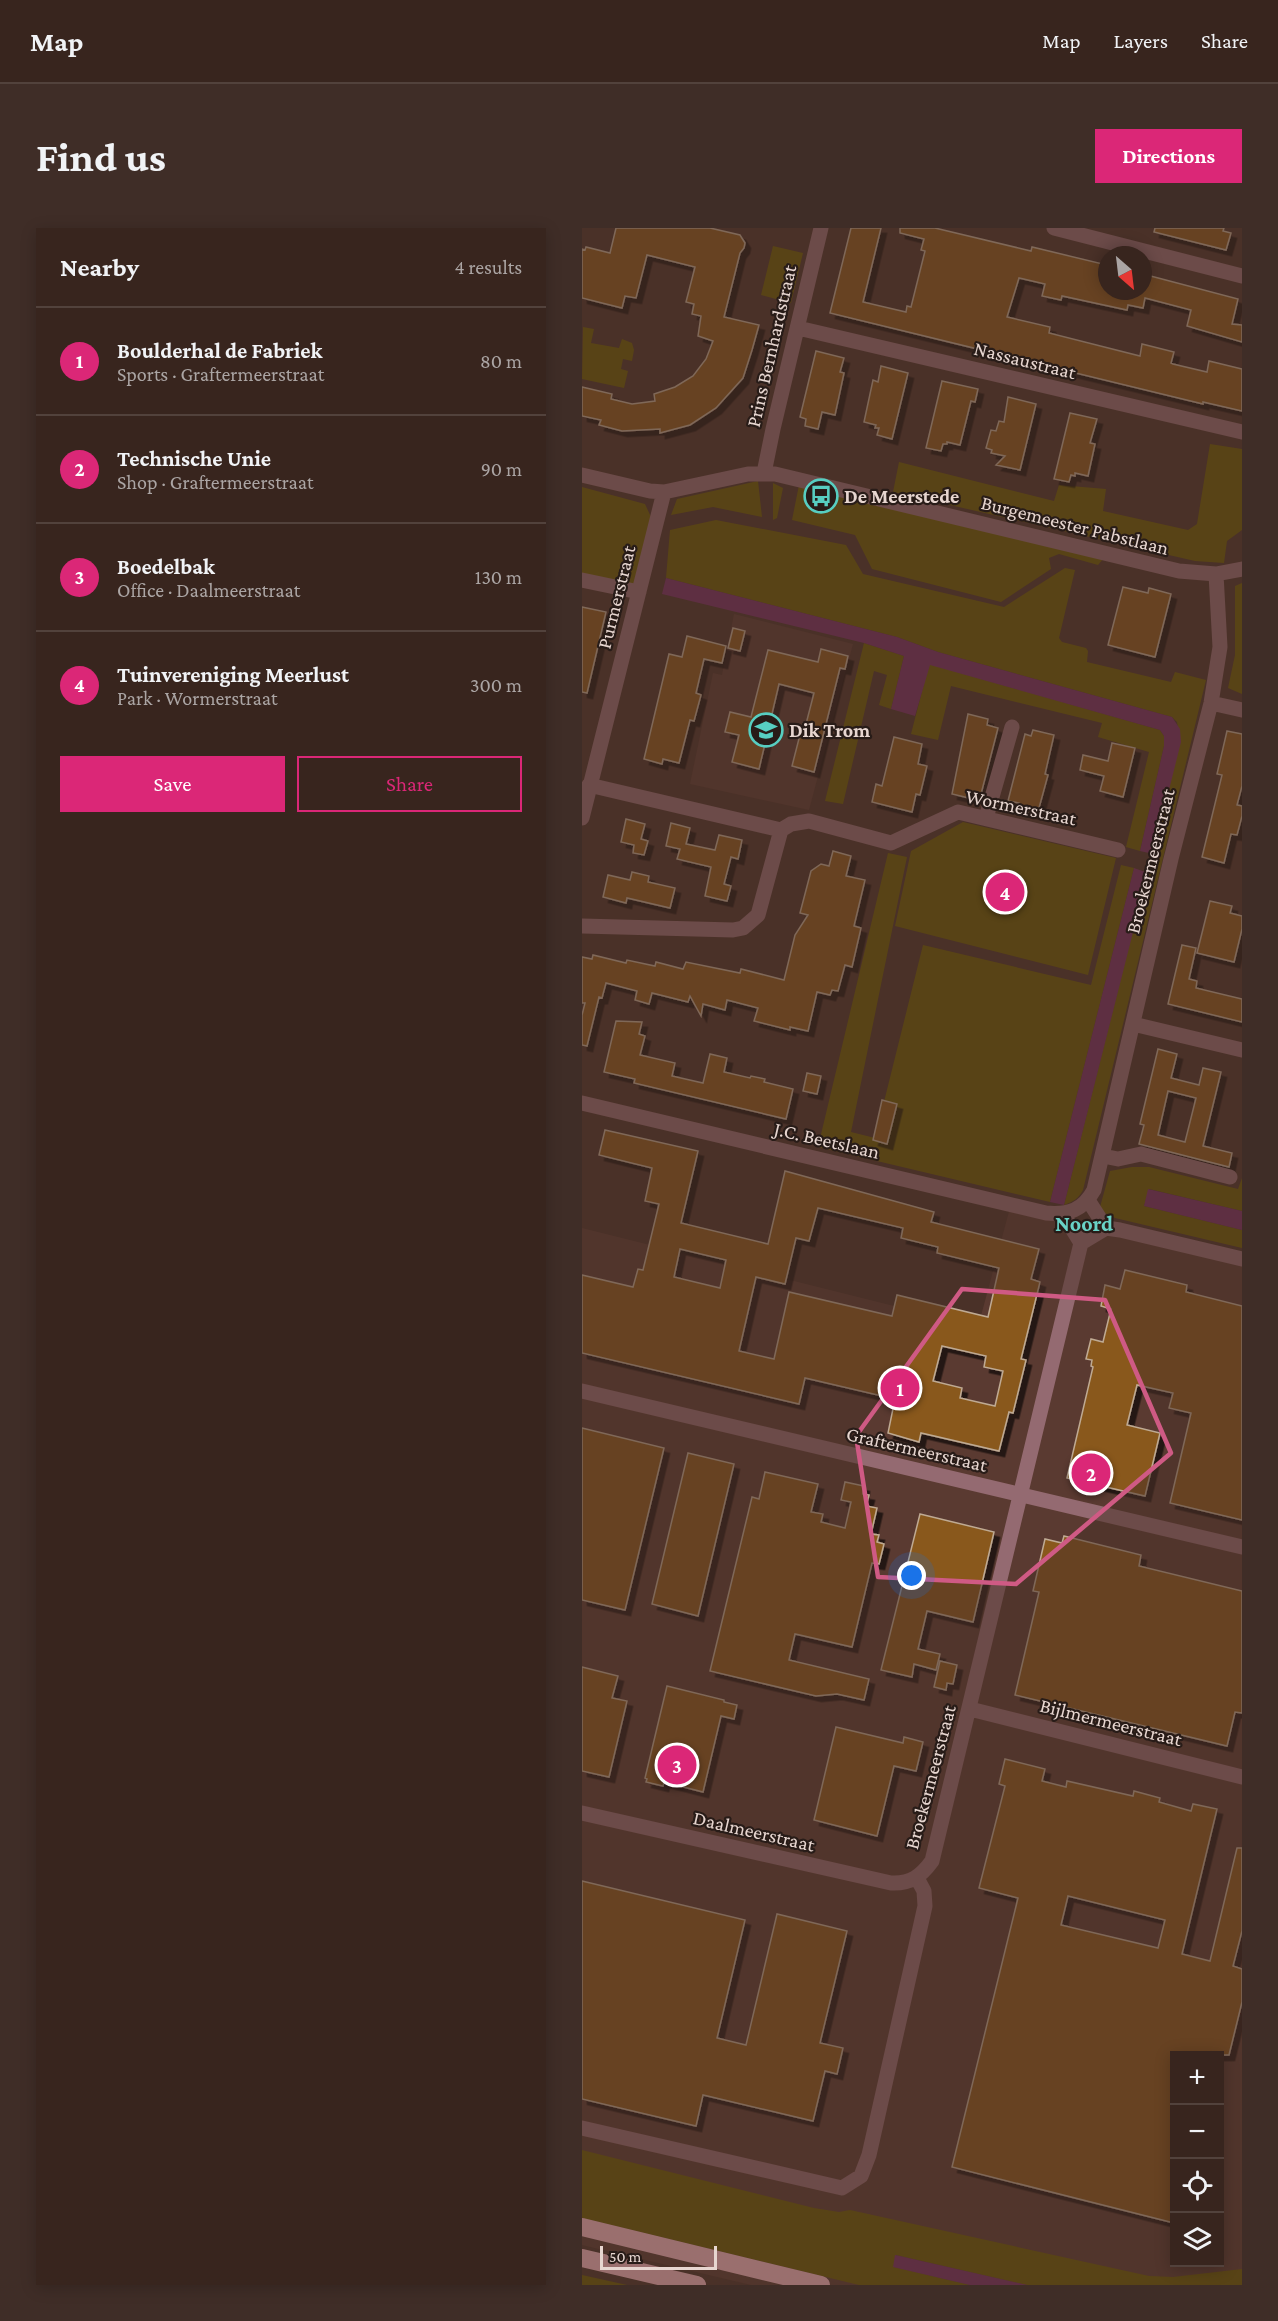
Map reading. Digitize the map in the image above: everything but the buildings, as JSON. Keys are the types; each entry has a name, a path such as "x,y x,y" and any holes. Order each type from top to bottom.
{"highway":[{"path":"582,2227 821,2285"},
{"path":"582,2258 698,2285"}],"street":[{"name":"Prins Bernhardstraat","path":"764,473 821,228"},
{"path":"1054,228 1242,276"},
{"name":"Nassaustraat","path":"798,328 1242,432"},
{"name":"Burgemeester Pabstlaan","path":"582,475 650,491 664,492 748,474 764,473 875,497 1179,571 1216,574 1242,569"},
{"name":"Purmerstraat","path":"582,818 664,492"},
{"name":"Broekermeerstraat","path":"1088,1200 1094,1190 1103,1156 1171,859 1211,703 1220,647 1216,574"},
{"path":"582,580 639,592"},
{"path":"1211,703 1242,710"},
{"path":"986,818 1012,727"},
{"path":"582,926 733,930 743,927 758,915 781,830 589,785"},
{"name":"Wormerstraat","path":"781,830 790,824 809,821 891,843 958,812 1118,850"},
{"path":"1133,1024 1242,1050"},
{"name":"J.C. Beetslaan","path":"582,1103 1062,1215"},
{"path":"1103,1156 1118,1159 1141,1154 1230,1177"},
{"path":"1106,1228 1088,1200 1062,1215 1081,1243 1106,1228 1242,1259"},
{"name":"Broekermeerstraat","path":"582,2128 842,2188 861,2176 869,2155 925,1906 924,1891 917,1878 932,1861 1081,1243"},
{"name":"Graftermeerstraat","path":"582,1391 1242,1547"},
{"name":"Bijlmermeerstraat","path":"970,1709 1242,1777"},
{"name":"Daalmeerstraat","path":"582,1812 891,1883 903,1883 917,1878"}],"highlighted area":[{"path":"962,1289 1105,1300 1171,1453 1016,1584 878,1577 856,1436"}],"shaded area":[{"path":"773,246 803,253 791,303 761,295"},
{"path":"583,327 594,329 591,343 619,348 622,339 632,343 634,350 632,361 623,359 621,369 628,371 624,388 582,379"},
{"path":"1210,444 1242,449 1242,530 1227,541 1224,563 1195,561 893,492 899,462 1054,501 1059,485 1106,489 1103,511 1188,530 1197,524"},
{"path":"758,481 762,517 713,507 671,515 677,499"},
{"path":"773,483 783,488 777,518 773,520"},
{"path":"799,485 1104,558 1098,565 1059,554 1049,558 1051,569 1001,602 872,569 855,535 792,520"},
{"path":"582,487 645,504 651,517 634,586 582,574"},
{"path":"716,520 846,545 863,574 1004,607 1065,568 1075,570 1059,638 1062,642 1086,648 1087,662 1171,682 1175,672 1206,680 1083,1190 1070,1203 1064,1205 1180,742 1177,722 1172,717 938,652 897,637 666,578 670,530"},
{"path":"666,578 897,637 938,652 1172,717 1180,729 1181,742 1153,854 1140,851 1164,746 1164,736 1160,730 930,665 915,716 891,709 904,656 864,643 662,594"},
{"path":"1242,583 1242,694 1228,688 1235,655 1235,586"},
{"name":"Dik Trom","path":"734,614 853,644 809,810 690,784 713,673 722,675"},
{"path":"864,643 904,656 891,709 879,705 887,675 874,671 843,804 825,801"},
{"path":"929,664 1160,730 1164,736 1164,746 1140,851 1126,847 1149,752 1098,737 1102,723 951,686 938,740 911,734"},
{"path":"963,822 1116,858 1088,975 895,926 911,851"},
{"path":"888,853 907,857 851,1132 875,1138 923,945 1091,985 1121,865 1134,868 1050,1202 818,1147"},
{"path":"1134,868 1148,873 1064,1205 1050,1202"},
{"path":"1149,1167 1238,1189 1242,1178 1242,1211 1149,1189 1144,1206 1242,1230 1242,1248 1115,1218 1105,1213 1100,1207 1110,1171"},
{"path":"1148,1189 1242,1211 1242,1230 1144,1206"},
{"path":"1011,1204 1242,1260 1242,2285 751,2285 582,2245 582,1228 978,1327"},
{"path":"582,2150 814,2208 839,2212 850,2210 1149,2276 1173,2277 1242,2269 1242,2285 1027,2285 896,2255 894,2267 970,2285 859,2285 582,2218"},
{"path":"895,2255 1027,2285 970,2285 893,2267"},
{"path":"582,2275 627,2285 582,2285"}],"place":[{"name":"De Meerstede","path":"821,496"},
{"name":"Dik Trom","path":"766,730"},
{"name":"Tuinvereniging Meerlust","path":"1005,892"},
{"name":"Boulderhal de Fabriek","path":"900,1388"},
{"name":"Technische Unie","path":"1091,1473"},
{"name":"Boedelbak","path":"677,1765"}],"district":[{"name":"Noord","path":"1084,1223"}]}
